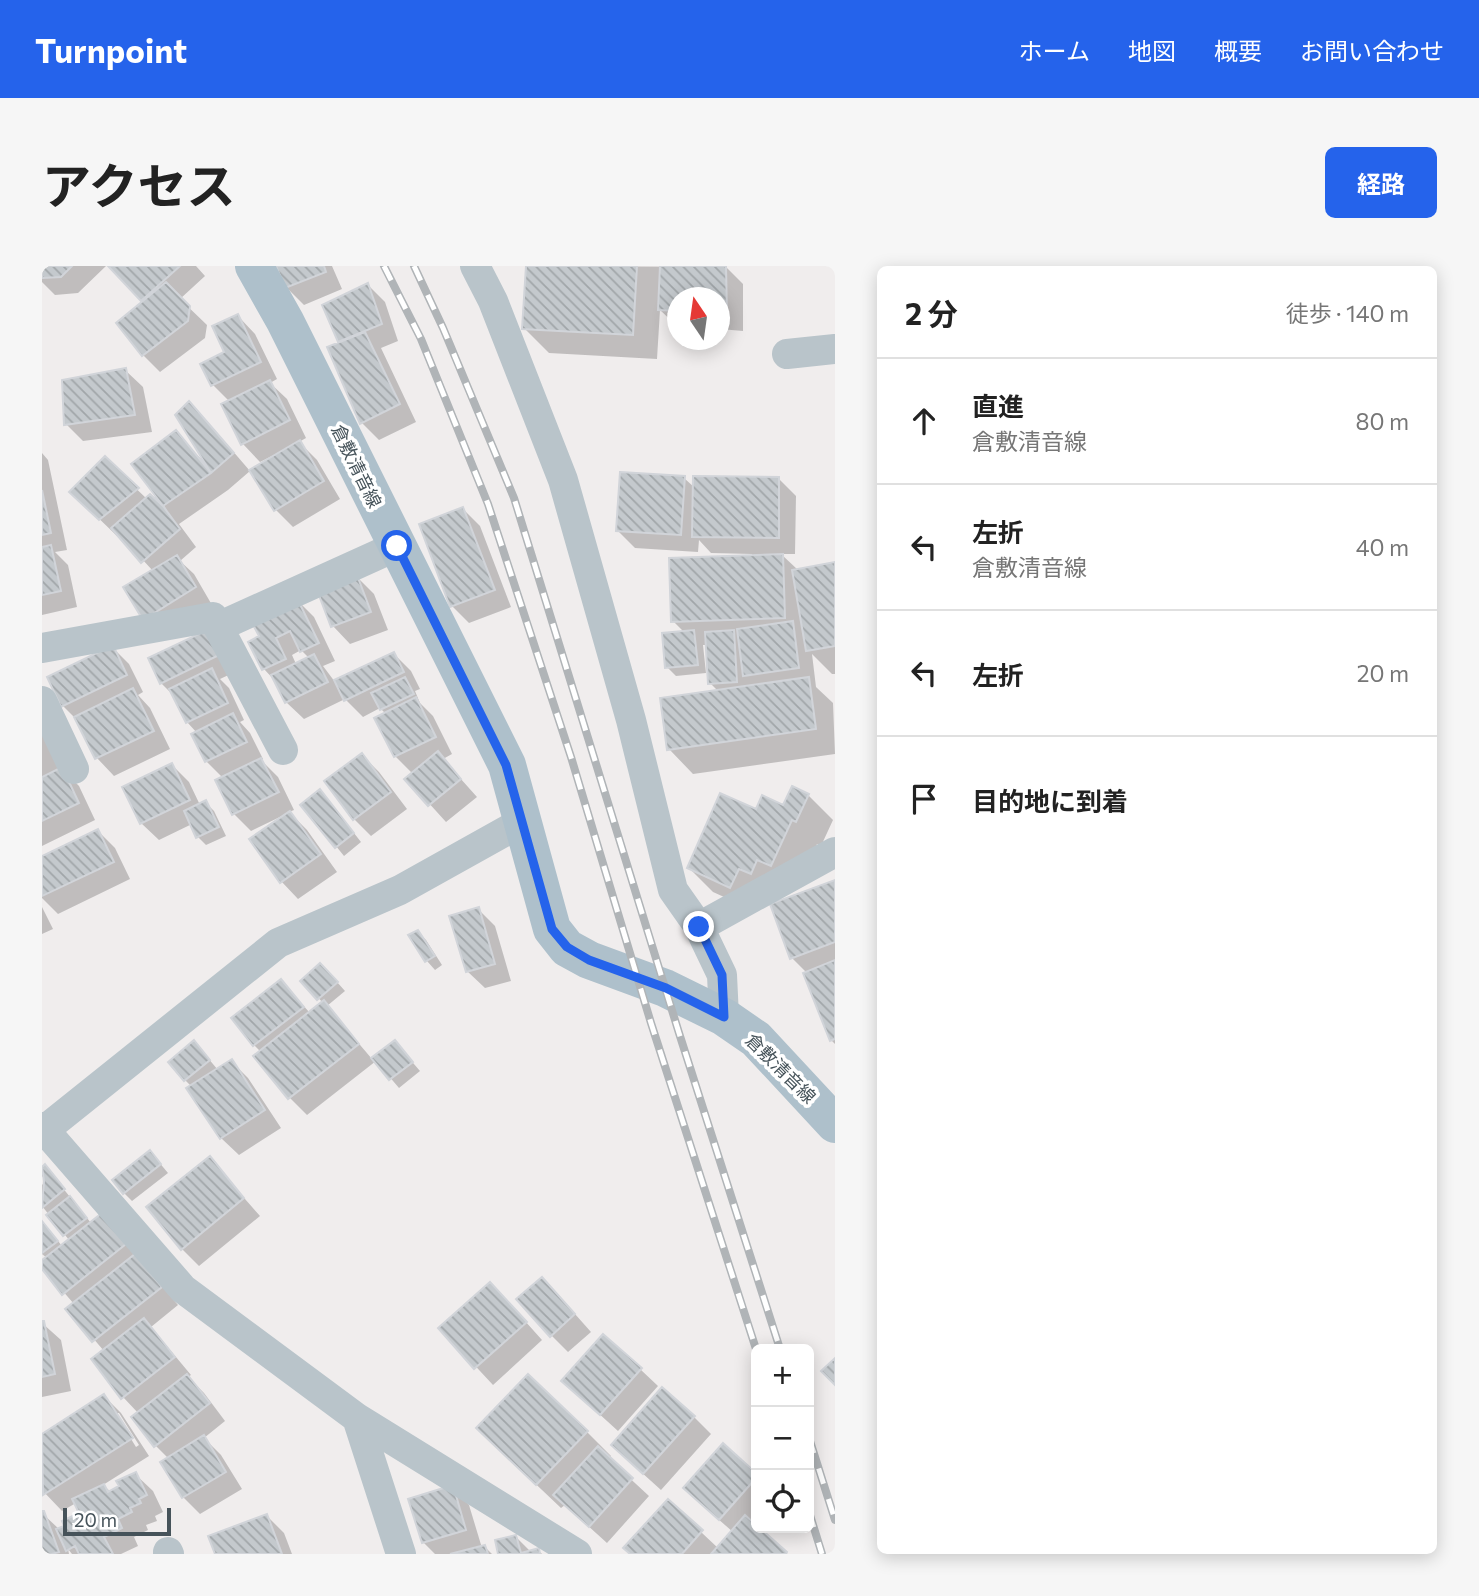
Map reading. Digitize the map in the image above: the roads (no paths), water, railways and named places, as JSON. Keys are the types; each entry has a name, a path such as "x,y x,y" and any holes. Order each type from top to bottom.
{"main road":[{"name":"倉敷清音線","path":"254,266 285,321 506,765 552,929 567,947 589,960 666,988 724,1017 756,1039 835,1124"}],"street":[{"path":"475,266 493,301 563,480 631,720 673,890 699,927 722,975 724,1017"},
{"path":"787,354 835,349"},
{"path":"218,627 397,546"},
{"path":"42,648 213,617 283,750"},
{"path":"42,701 74,769"},
{"path":"522,822 400,890 278,943 43,1129 183,1289 357,1418 577,1554"},
{"path":"699,927 835,852"},
{"path":"357,1418 401,1554"}],"railway":[{"path":"384,266 421,339 488,504 571,757 651,1023 754,1344"},
{"path":"414,266 514,498 679,1033 778,1344"},
{"path":"814,1454 835,1520"},
{"path":"814,1528 822,1554"}]}
